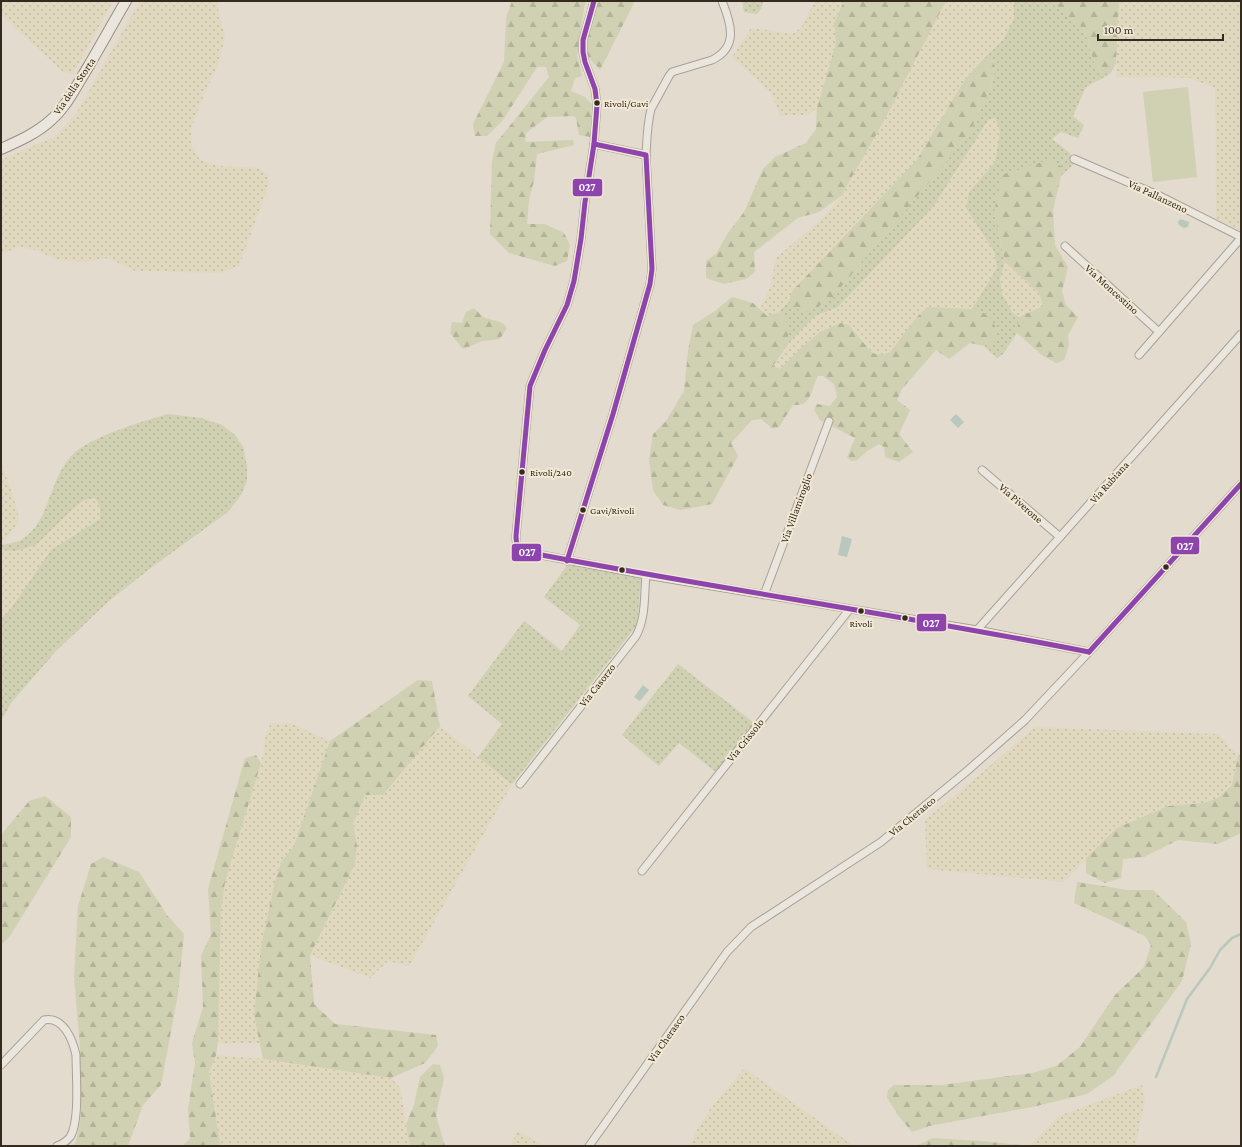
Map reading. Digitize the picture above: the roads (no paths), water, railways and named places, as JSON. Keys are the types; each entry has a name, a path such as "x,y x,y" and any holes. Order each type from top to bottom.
{"main road":[{"name":"Via della Storta","path":"1,149 18,142 52,120 77,85 126,1"}],"street":[{"path":"594,1 584,35 583,52 596,96 597,105 594,144 581,239 571,294 530,386 516,536 517,546 523,551 567,561 849,610 977,630 1089,652"},
{"path":"567,561 613,414 650,284 652,269 646,155 650,115 669,76 675,70 712,60 726,50 731,29 722,1"},
{"path":"594,144 646,155"},
{"name":"Via Pallanzeno","path":"1074,159 1160,196 1241,237"},
{"path":"1139,356 1241,237"},
{"name":"Via Moncestino","path":"1064,246 1159,332"},
{"name":"Via Rubiana","path":"977,630 1241,334"},
{"name":"Via Villamiroglio","path":"764,595 829,421"},
{"name":"Via Piverone","path":"982,470 1060,537"},
{"name":"Via Cherasco","path":"589,1146 727,952 751,927 881,842 967,771 1025,720 1089,652 1241,484"},
{"name":"Via Casorzo","path":"520,784 636,636 641,625 646,575"},
{"name":"Via Crissolo","path":"642,871 849,610"},
{"path":"1,1065 44,1020 49,1019 59,1023 68,1033 76,1056 76,1117 68,1140 57,1146"}],"waterway":[{"path":"1156,1077 1187,999 1210,968 1220,950 1232,938 1241,934"}],"place":[{"name":"Rivoli/Gavi","path":"597,103"},
{"name":"Rivoli/240","path":"522,472"},
{"name":"Gavi/Rivoli","path":"583,510"},
{"name":"Rivoli","path":"861,611"}]}
